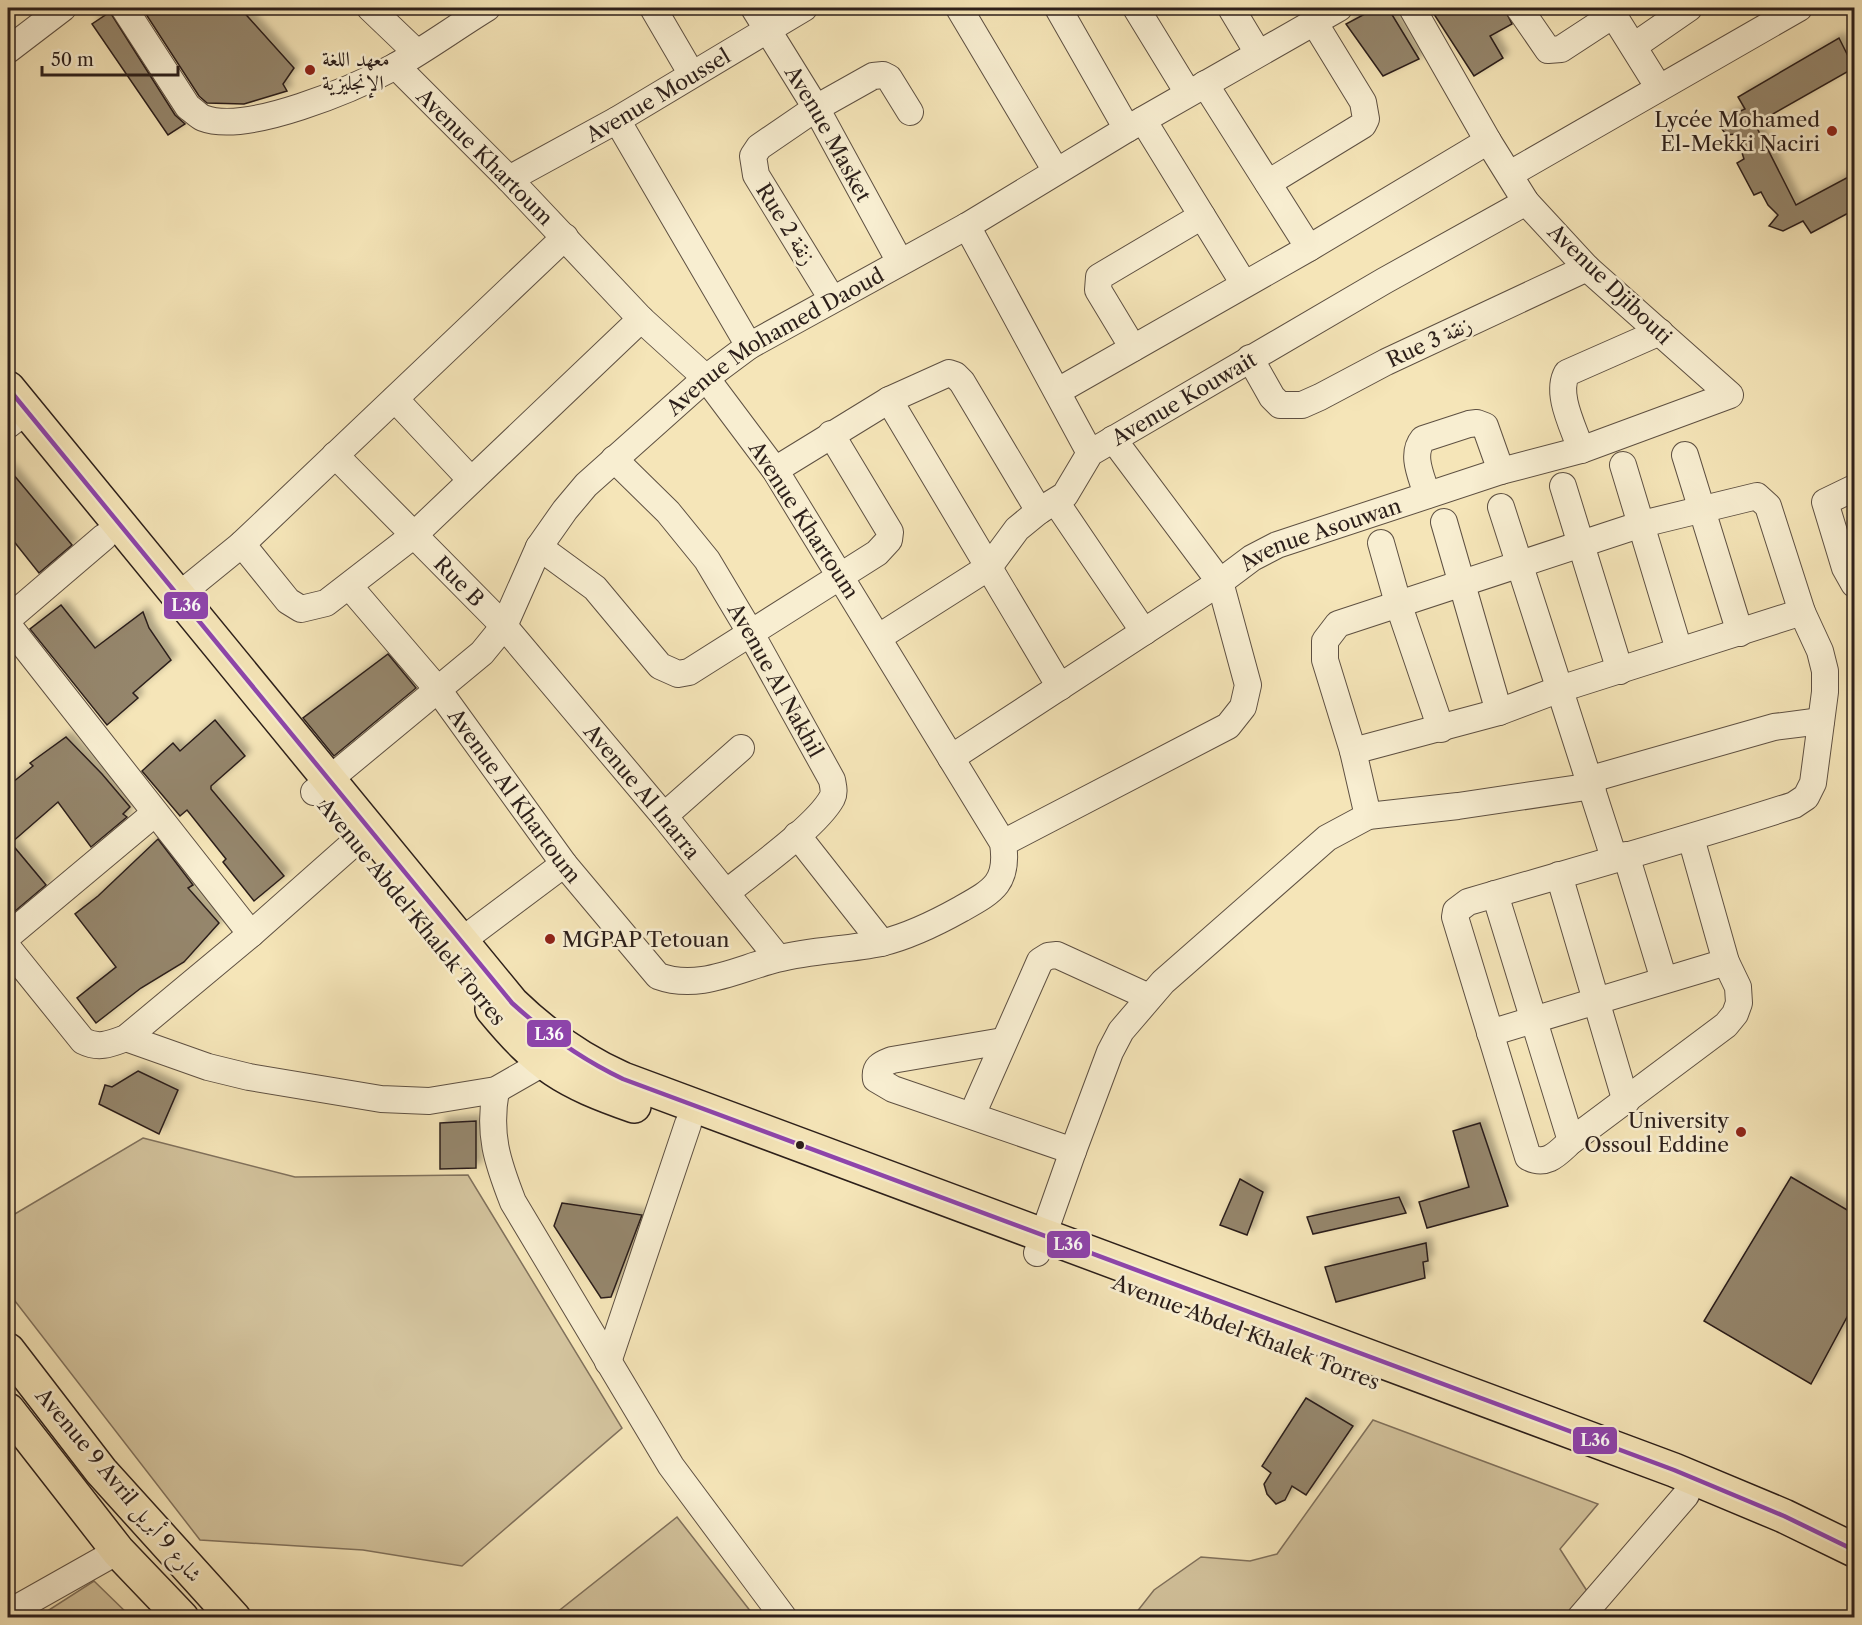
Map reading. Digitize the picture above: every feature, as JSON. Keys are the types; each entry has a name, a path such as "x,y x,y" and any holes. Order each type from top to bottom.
{"main road":[{"name":"Avenue Abdel Khalek Torres","path":"12,414 104,537 460,942 553,1055 591,1091 1040,1244 1664,1466 1784,1515 1854,1550"},
{"name":"Avenue Abdel Khalek Torres","path":"12,414 178,596 321,786 355,842 522,1045 622,1079 1686,1495 1769,1529 1854,1572"},
{"name":"Avenue 9 Avril شارع 9 أبريل","path":"8,1350 101,1471 234,1617"},
{"name":"Avenue 9 Avril شارع 9 أبريل","path":"8,1410 118,1551 182,1617"}],"street":[{"path":"8,50 63,8"},
{"path":"124,8 188,107 204,118 226,120 252,118 311,104 406,59 481,9"},
{"path":"370,8 406,59"},
{"path":"653,8 691,73"},
{"name":"Avenue Masket","path":"754,8 816,108 900,262"},
{"name":"Avenue Moussel","path":"509,180 616,120 691,73 804,8"},
{"path":"959,8 1056,171"},
{"path":"1058,8 1135,124 1202,216 1245,284"},
{"path":"1136,8 1268,183 1309,248"},
{"path":"1231,8 1258,53"},
{"name":"Avenue Mohamed Daoud","path":"321,786 439,691 482,653 504,626 539,547 586,485 706,378 749,346 832,298 967,226 1135,124 1339,8"},
{"name":"Avenue Djibouti","path":"1412,8 1488,141 1526,202 1587,268 1730,395"},
{"path":"1519,8 1548,50 1561,49 1611,11 1659,88"},
{"path":"1634,46 1689,8"},
{"path":"1510,174 1798,8"},
{"path":"1268,183 1363,125 1366,119 1363,102 1314,22"},
{"name":"Avenue Khartoum","path":"406,59 509,180 640,319 706,378 776,470 1003,843 1006,863 1003,876 991,893 916,932 882,943"},
{"path":"816,108 873,76 883,75 889,78 910,112"},
{"name":"Rue 2 زنقة","path":"816,108 759,147 753,156 756,175 832,298"},
{"path":"616,120 749,346"},
{"path":"1058,391 1309,248 1488,141"},
{"name":"Avenue Kouwait","path":"879,637 988,567 1017,529 1074,482 1090,453 1250,358 1526,202"},
{"path":"1133,348 1098,290 1099,277 1202,216"},
{"path":"967,226 1090,453"},
{"path":"178,596 242,543 564,237"},
{"name":"Rue 3 زنقة","path":"1250,358 1272,397 1280,405 1302,405 1386,362 1587,268"},
{"path":"242,543 288,601 301,609 326,603 350,587 414,535 640,319"},
{"path":"1581,450 1562,392 1563,380 1567,373 1660,333"},
{"path":"776,470 889,400 943,374 955,375 1047,506 1144,632"},
{"name":"Avenue Asouwan","path":"951,758 1220,582 1252,558 1277,545 1501,471 1581,450 1730,395"},
{"path":"394,399 471,480"},
{"path":"889,400 1060,687"},
{"path":"1427,495 1416,454 1418,446 1423,439 1469,424 1477,423 1485,426 1501,471"},
{"path":"539,547 595,588 660,666 668,671 689,672 715,658 750,632 840,578 884,547 889,540 890,532 831,434"},
{"path":"1003,843 1228,726 1238,717 1243,707 1248,685 1220,582 1113,439"},
{"name":"Rue B","path":"335,454 504,626"},
{"path":"1685,455 1740,633"},
{"name":"Avenue Al Nakhil","path":"614,459 668,512 690,538 750,632 832,780 833,796 797,835 726,893"},
{"path":"1623,465 1680,650"},
{"path":"1563,486 1620,671"},
{"path":"1854,488 1825,502 1845,567 1854,584"},
{"path":"1368,816 1353,751 1325,660 1325,641 1338,624 1642,524 1745,497 1757,496 1768,506 1802,612 1820,651 1825,671 1813,783 1806,797 1794,806 1691,838 1620,856 1459,906 1455,917 1528,1157 1535,1161 1553,1158 1571,1141 1726,1025 1735,1014 1739,1003 1738,987 1726,962 1691,838"},
{"path":"1501,507 1592,782 1664,980"},
{"path":"1444,522 1499,712"},
{"path":"8,619 104,537"},
{"path":"1381,543 1398,603 1441,729"},
{"name":"Avenue Al Khartoum","path":"350,587 439,691 564,864 658,976 671,981 692,983 778,958"},
{"path":"1353,751 1499,712 1560,689 1802,612"},
{"path":"8,625 251,934"},
{"name":"Avenue Al Inarra","path":"504,626 664,816 778,958"},
{"path":"1040,1244 1072,1151 1110,1052 1121,1031 1149,997 1327,838 1368,816 1458,806 1592,782 1774,727 1821,721"},
{"path":"664,816 741,748"},
{"path":"8,936 155,813"},
{"path":"778,958 882,943 797,835"},
{"path":"8,948 82,1041 96,1046 126,1038 251,934 355,842"},
{"path":"460,942 564,864"},
{"path":"1559,875 1626,1102"},
{"path":"1495,894 1571,1141"},
{"path":"972,1114 1040,961 1048,956 1057,955 1149,997"},
{"path":"1490,1033 1726,962"},
{"path":"126,1038 229,1072 381,1099 429,1101 496,1090 553,1055"},
{"path":"1003,1041 892,1060 879,1066 875,1072 876,1078 893,1089 972,1114 1072,1151"},
{"path":"496,1090 492,1135 501,1170 513,1202 671,1466 784,1617"},
{"path":"608,1362 688,1124"},
{"path":"1580,1617 1686,1495"},
{"path":"8,1613 118,1551"}],"shaded area":[{"path":"143,1138 295,1177 468,1175 622,1428 462,1566 363,1550 200,1540 8,1292 8,1218"},
{"path":"1373,1420 1598,1504 1560,1549 1587,1591 1580,1617 1132,1618 1154,1590 1201,1557 1250,1561 1277,1554"},
{"path":"677,1517 755,1617 551,1617"},
{"path":"94,1581 131,1617 38,1617"}],"building":[{"path":"142,8 240,8 294,68 283,84 287,91 244,104 207,103 199,96"},
{"path":"1376,8 1388,8 1419,59 1383,76 1346,24"},
{"path":"1430,8 1504,8 1512,24 1490,36 1503,58 1474,76"},
{"path":"110,12 175,115 185,124 168,135 92,24"},
{"path":"1839,38 1854,68 1755,124 1796,205 1854,174 1854,210 1811,233 1803,221 1783,231 1769,226 1778,215 1768,205 1761,192 1754,195 1737,163 1744,159 1736,134 1726,135 1720,126 1725,118 1745,109 1738,97"},
{"path":"8,468 72,545 39,573 8,534"},
{"path":"61,605 95,648 143,612 149,628 171,660 133,693 138,698 107,725 30,629"},
{"path":"388,654 416,688 334,756 303,718"},
{"path":"215,720 245,756 211,786 211,789 284,876 254,901 223,862 226,859 187,810 180,816 142,771 173,743 180,751"},
{"path":"66,737 130,807 123,814 127,817 91,847 58,802 11,843 46,885 8,917 8,786 33,766 30,763"},
{"path":"158,839 193,885 188,888 219,923 184,962 141,988 96,1023 77,998 116,967 75,914 98,896"},
{"path":"138,1071 178,1090 159,1134 99,1104 105,1085 112,1087"},
{"path":"476,1121 476,1168 440,1169 440,1123"},
{"path":"1480,1123 1508,1206 1427,1228 1419,1202 1469,1187 1453,1131"},
{"path":"1791,1177 1854,1214 1854,1304 1811,1384 1704,1321"},
{"path":"1240,1179 1263,1192 1247,1235 1220,1225"},
{"path":"1399,1197 1406,1213 1313,1234 1307,1217"},
{"path":"562,1203 642,1215 611,1297 601,1298 554,1226"},
{"path":"1426,1243 1428,1261 1423,1262 1425,1278 1336,1302 1325,1267"},
{"path":"1306,1398 1353,1426 1306,1495 1292,1486 1285,1500 1276,1504 1267,1494 1264,1484 1271,1473 1262,1466"}],"transit line":[{"name":"L36","path":"8,388 512,1003 578,1054 623,1079 1674,1470 1784,1516 1854,1550"}],"place":[{"name":"معهد اللغة الإنجليزية","path":"310,70"},
{"name":"Lycée Mohamed El-Mekki Naciri","path":"1832,131"},
{"name":"MGPAP Tetouan","path":"550,939"},
{"name":"University Ossoul Eddine","path":"1741,1132"}]}
